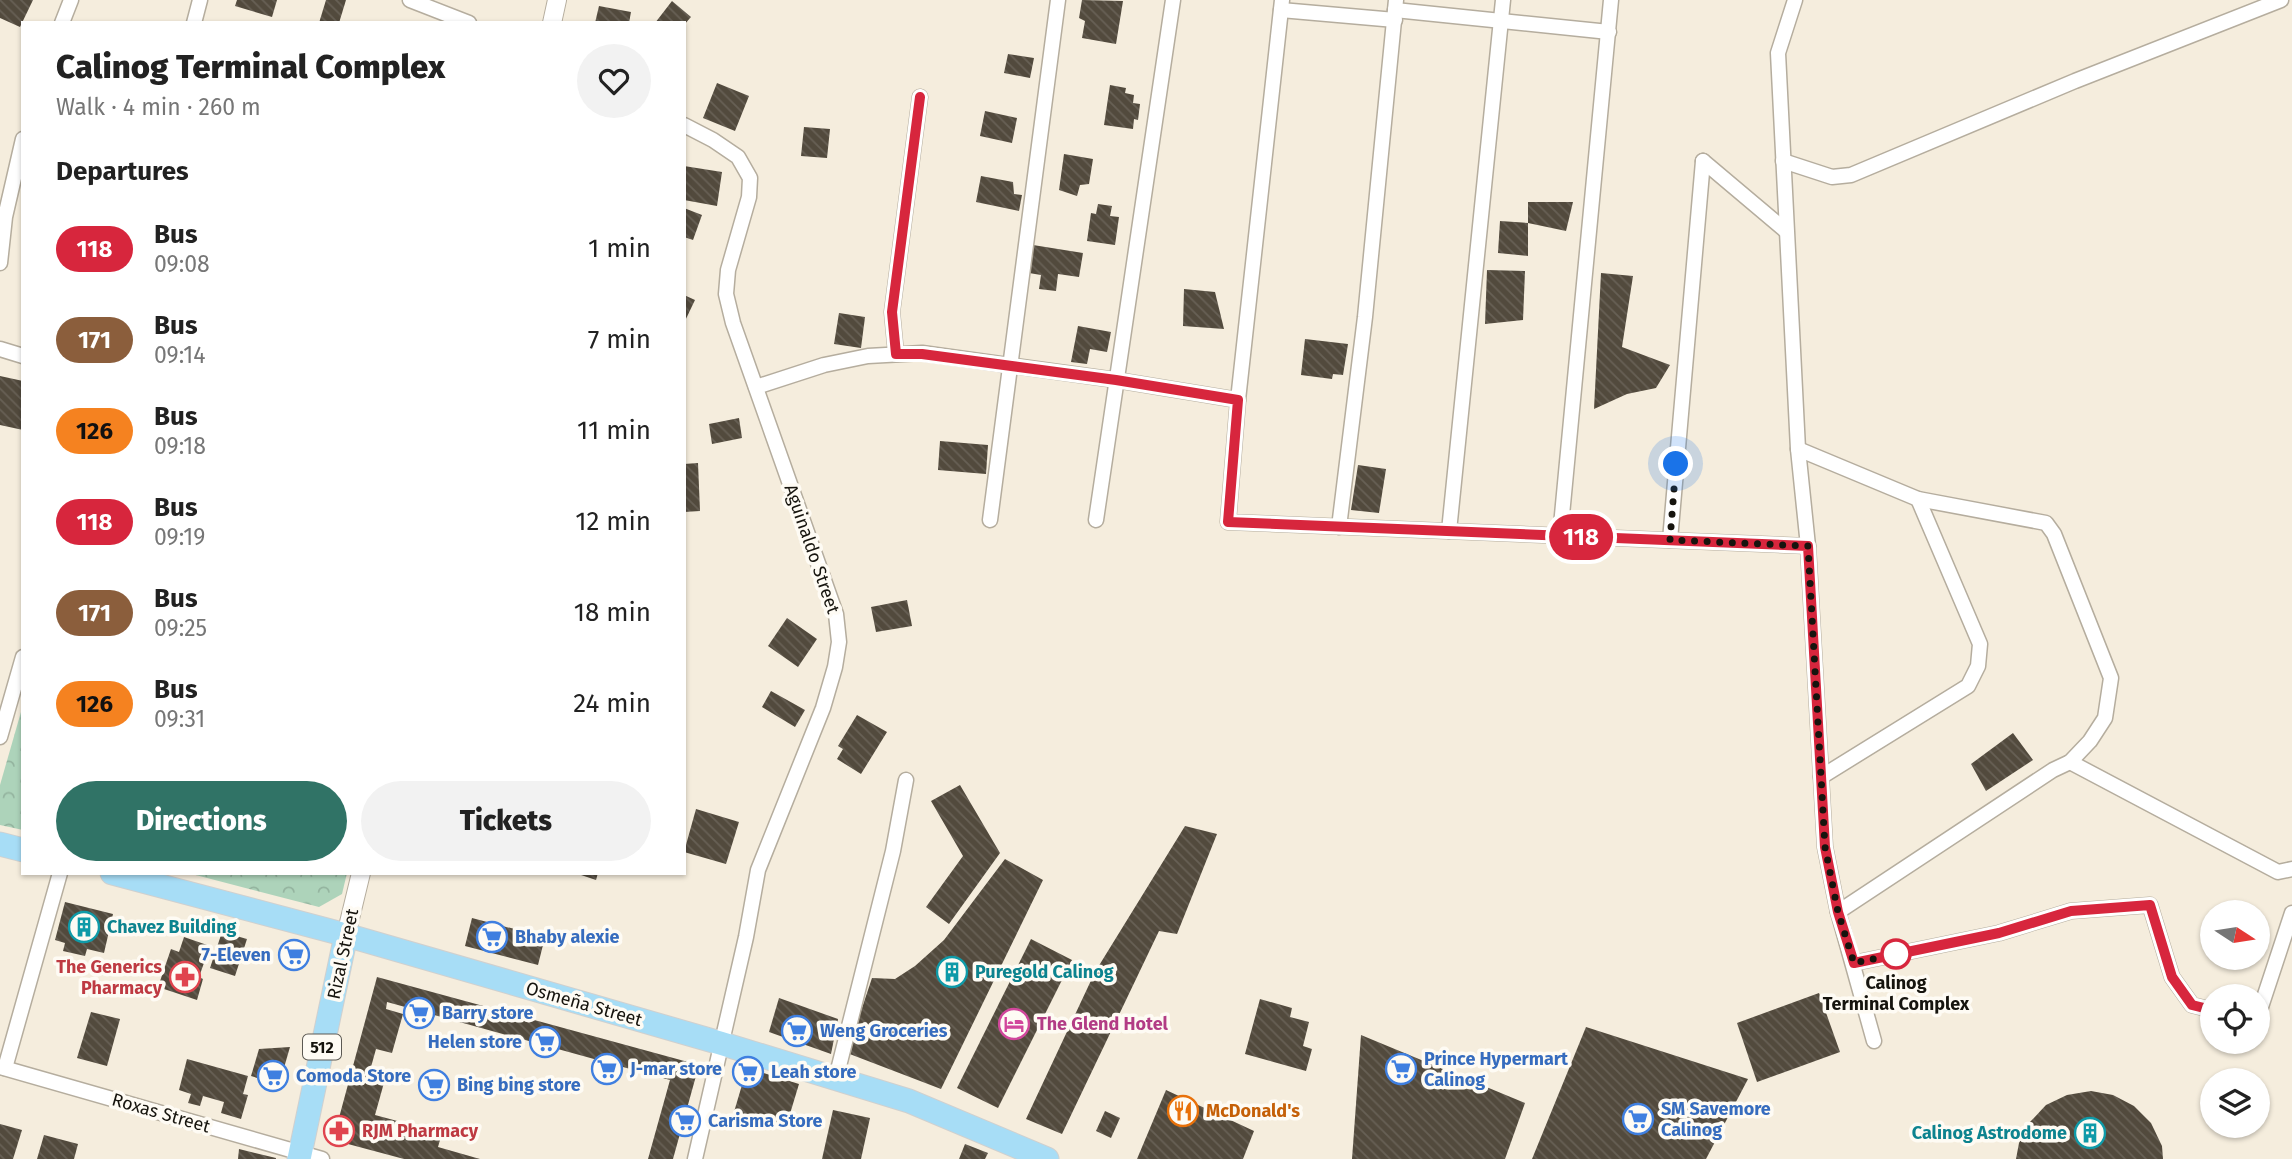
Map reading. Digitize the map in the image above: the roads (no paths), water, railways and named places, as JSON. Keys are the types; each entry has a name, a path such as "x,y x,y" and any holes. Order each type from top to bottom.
{"main road":[{"path":"0,844 21,849"},
{"name":"Osmeña Street","path":"121,875 346,935 836,1078 909,1101 1047,1159"},
{"name":"Rizal Street","path":"307,1157 346,935"}],"street":[{"path":"63,21 71,0"},
{"path":"195,21 200,0"},
{"path":"410,0 464,21"},
{"path":"552,21 557,0"},
{"path":"990,520 1058,0"},
{"path":"1096,520 1173,0"},
{"path":"1449,531 1503,0"},
{"path":"1560,536 1611,0"},
{"path":"1795,0 1778,53 1798,449 1808,546 1825,847 1838,912 1874,1041"},
{"path":"1783,161 1832,177 1851,175 2063,86 2281,0"},
{"path":"1609,32 1395,10 1281,5 1238,400 1228,522 1808,546"},
{"path":"1339,527 1365,317 1395,10"},
{"path":"896,354 892,312 920,97"},
{"name":"Aguinaldo Street","path":"686,126 738,157 750,178 749,197 728,270 726,294 733,323 836,614 839,642 823,708 758,870 746,937 695,1159"},
{"path":"0,263 5,216 21,148"},
{"path":"1670,540 1703,161 1786,231"},
{"path":"0,349 21,355"},
{"path":"756,387 824,365 868,356 922,354 1116,380 1238,400"},
{"path":"1798,449 1918,499 2046,523 2054,534 2111,678 2105,718 2090,741 2070,762 2053,770 1838,912"},
{"path":"1821,777 1968,686 1978,666 1980,644 1918,499"},
{"path":"0,737 21,664"},
{"path":"2070,762 2278,872 2292,869"},
{"path":"836,1078 893,851 906,780"},
{"path":"3,1067 59,875"},
{"name":"Rizal Street","path":"346,935 361,875"},
{"path":"1854,963 1999,933 2071,911 2150,905 2172,977 2192,1005 2200,1007"},
{"path":"2269,984 2292,913"},
{"name":"Roxas Street","path":"3,1067 307,1157"}],"place":[{"name":"Chavez Building","path":"84,927"},
{"name":"Bhaby alexie","path":"492,937"},
{"name":"Calinog Terminal Complex","path":"1896,954"},
{"name":"7-Eleven","path":"294,955"},
{"name":"Puregold Calinog","path":"952,972"},
{"name":"The Generics Pharmacy","path":"185,977"},
{"name":"Barry store","path":"419,1013"},
{"name":"The Glend Hotel","path":"1014,1024"},
{"name":"Weng Groceries","path":"797,1031"},
{"name":"Helen store","path":"545,1042"},
{"name":"J-mar store","path":"607,1069"},
{"name":"Prince Hypermart Calinog","path":"1401,1069"},
{"name":"Leah store","path":"748,1072"},
{"name":"Comoda Store","path":"273,1076"},
{"name":"Bing bing store","path":"434,1085"},
{"name":"McDonald's","path":"1183,1111"},
{"name":"SM Savemore Calinog","path":"1638,1119"},
{"name":"Carisma Store","path":"685,1121"},
{"name":"RJM Pharmacy","path":"339,1131"},
{"name":"Calinog Astrodome","path":"2090,1133"}]}
